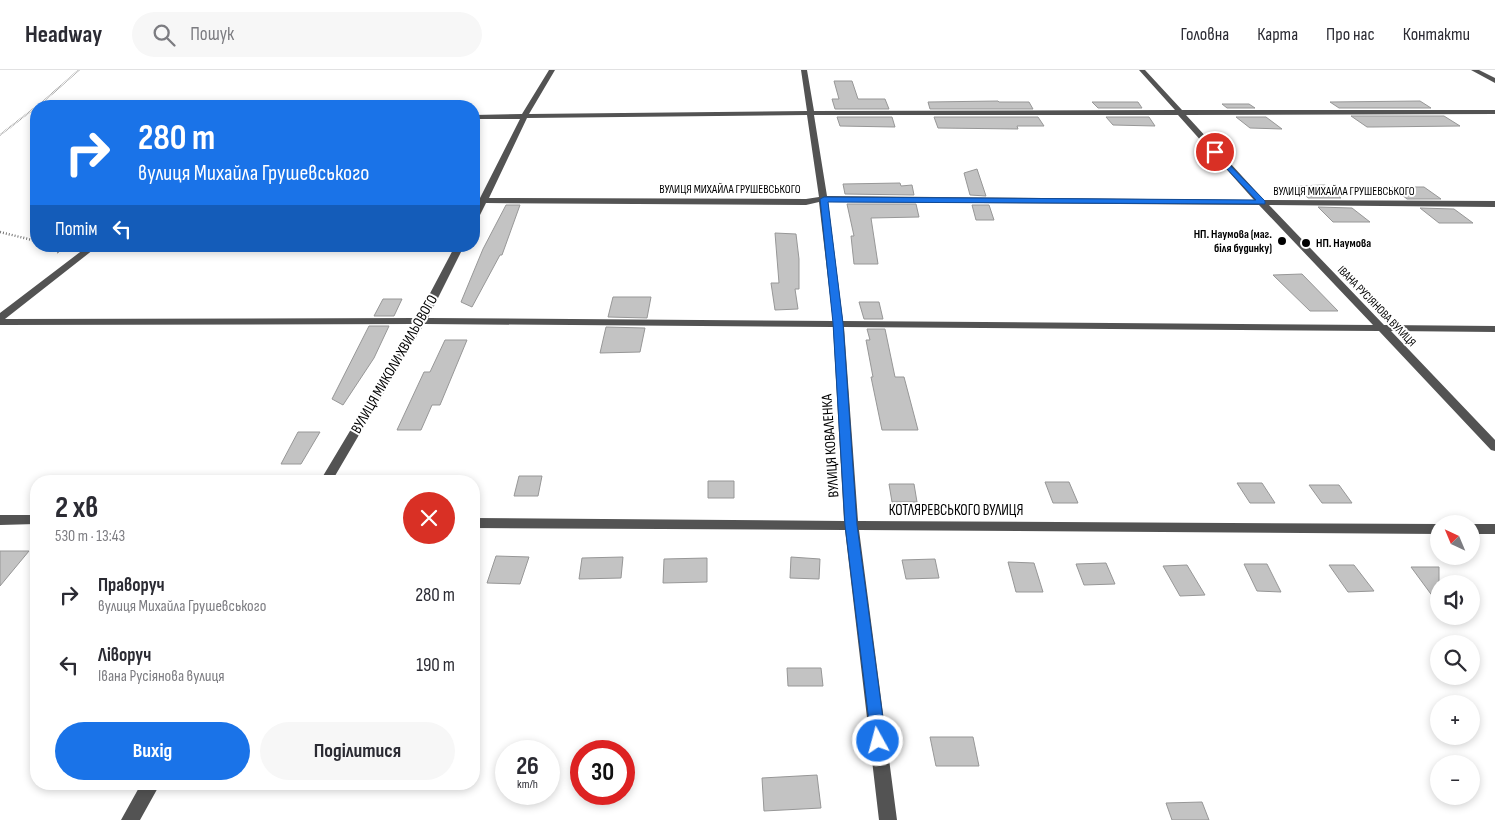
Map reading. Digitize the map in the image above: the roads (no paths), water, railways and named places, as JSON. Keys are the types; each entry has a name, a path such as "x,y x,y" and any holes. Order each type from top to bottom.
{"street":[{"path":"480,208 524,117 552,70"},
{"name":"ВУЛИЦЯ КОВАЛЕНКА","path":"804,70 809,113 824,199 838,323 851,525 888,820"},
{"name":"ІВАНА РУСІЯНОВА ВУЛИЦЯ","path":"1142,70 1262,203 1495,447"},
{"path":"1474,70 1495,81"},
{"path":"480,117 809,113 1180,114 1495,112"},
{"name":"ВУЛИЦЯ МИХАЙЛА ГРУШЕВСЬКОГО","path":"480,200 806,202 824,199 1495,204"},
{"path":"0,318 86,252"},
{"name":"ВУЛИЦЯ МИКОЛИ ХВИЛЬОВОГО","path":"330,475 421,321 457,252"},
{"path":"0,322 421,321 1495,328"},
{"path":"0,520 30,520"},
{"name":"КОТЛЯРЕВСЬКОГО ВУЛИЦЯ","path":"480,523 1430,529"},
{"path":"1480,529 1495,529"},
{"path":"130,820 147,790"}],"place":[{"name":"НП. Наумова (маг. біля будинку)","path":"1282,241"},
{"name":"НП. Наумова","path":"1306,243"}]}
